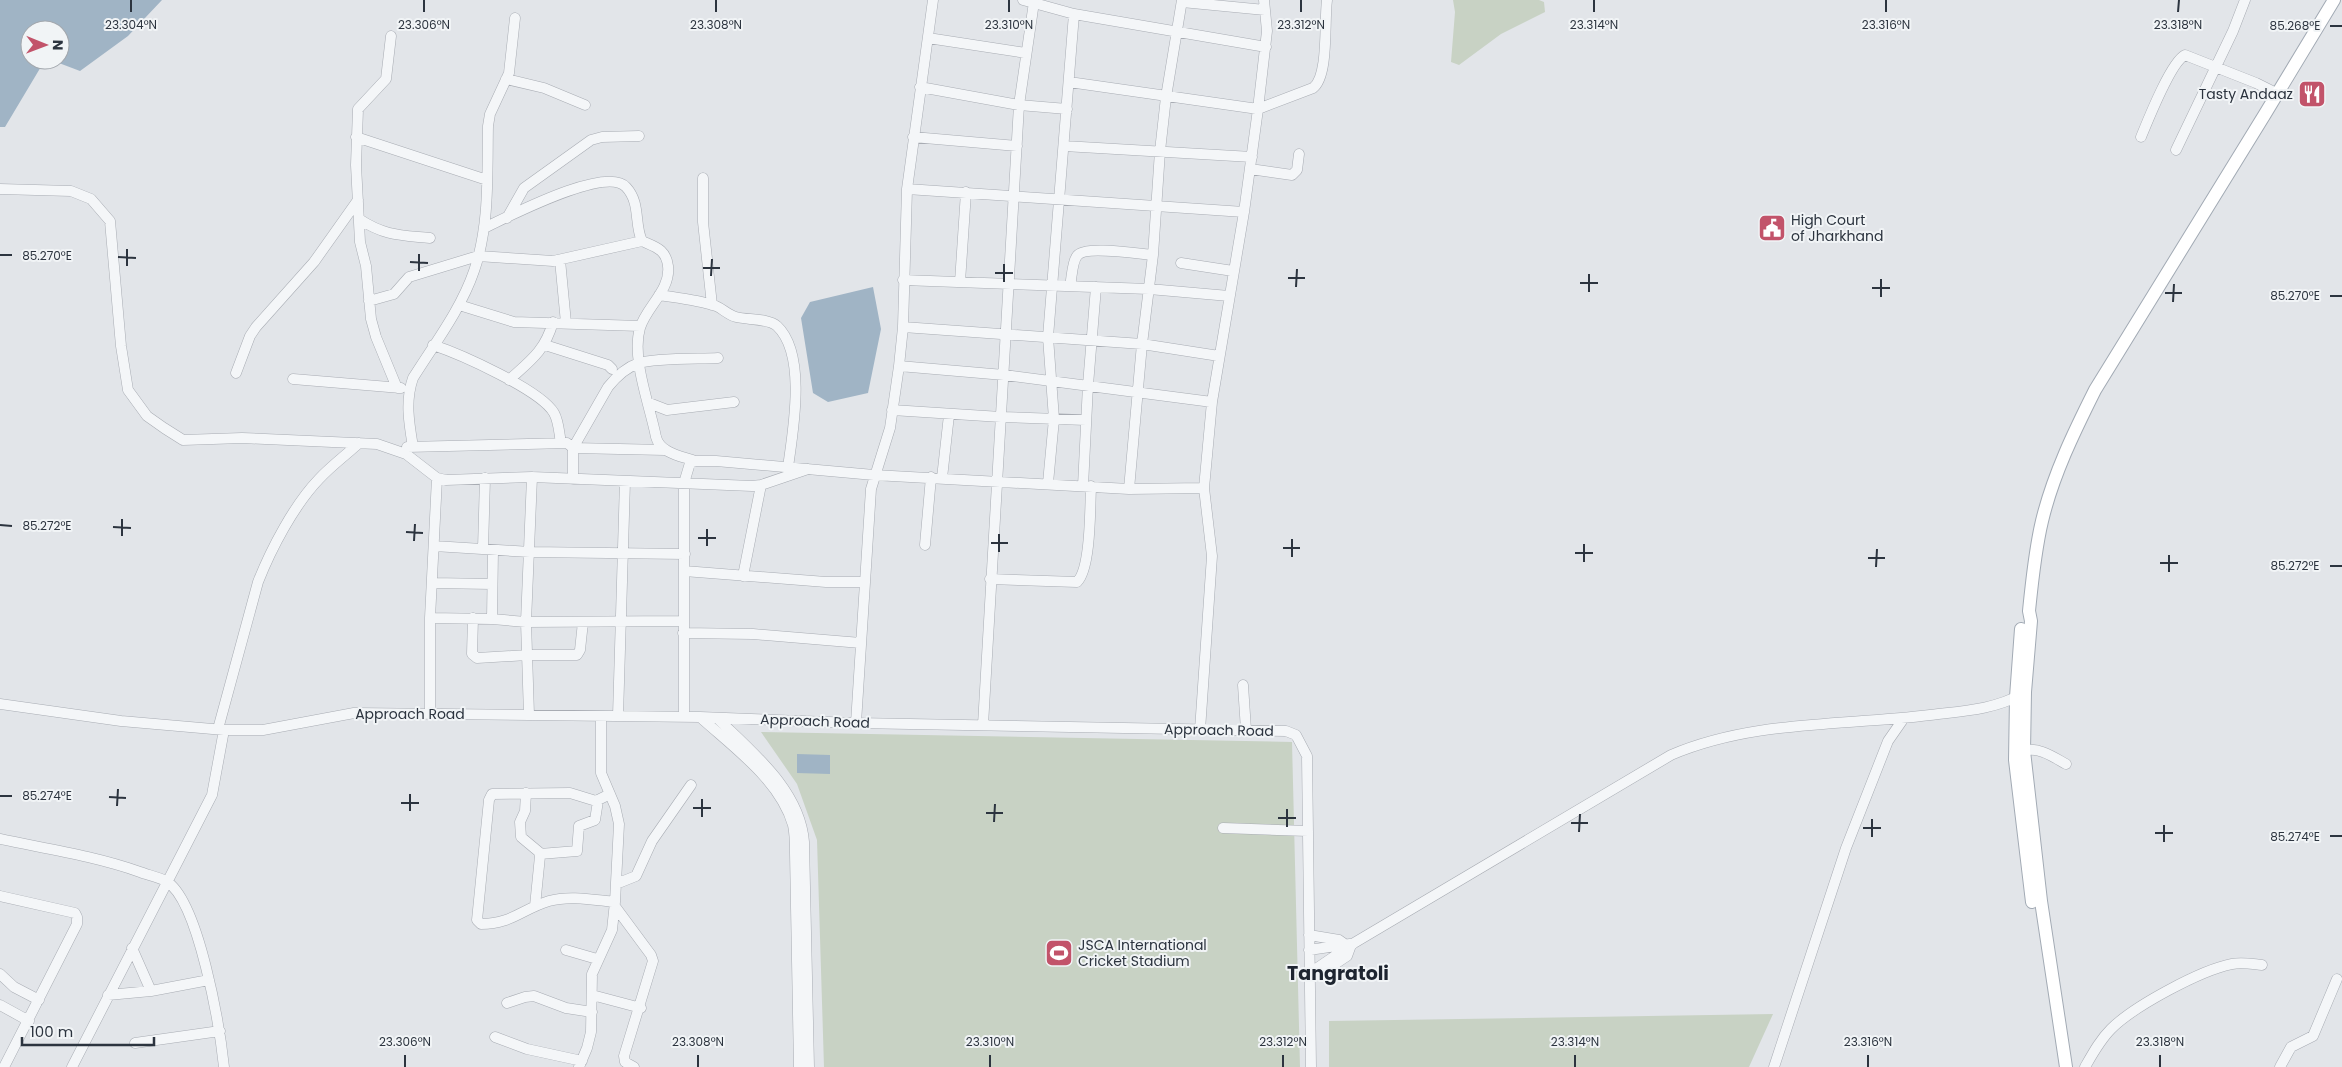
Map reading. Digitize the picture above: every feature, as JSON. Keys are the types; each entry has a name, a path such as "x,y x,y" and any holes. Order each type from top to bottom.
{"main road":[{"path":"2058,1067 2017,794 2015,760 2020,695 2022,620 2029,611 2037,546 2043,519 2071,437 2095,390 2122,342 2278,94 2334,0"},
{"path":"2020,695 2024,751 2041,901 2066,1067"}],"street":[{"path":"856,723 870,489 886,442 898,366 903,326 907,189 933,0"},
{"path":"1023,0 1074,14 1266,47"},
{"path":"1069,82 1258,109 1313,88 1319,82 1323,70 1324,22 1327,0"},
{"path":"2176,150 2214,66 2233,31 2245,0"},
{"path":"1129,489 1137,392 1153,255 1160,151 1166,97 1182,1 1264,5 1267,31 1266,47 1244,212 1228,296 1212,402 1204,488 1212,556 1200,730"},
{"path":"983,725 1019,105 1034,2"},
{"path":"1048,484 1054,419 1048,337 1061,199 1074,14"},
{"path":"414,447 408,415 409,389 413,378 459,305 474,271 478,256 484,228 490,114 506,79 515,18"},
{"path":"391,36 388,72 381,86 358,109 356,136 358,219 360,242 366,266 370,319 397,388"},
{"path":"928,38 1026,53"},
{"path":"2141,137 2171,72 2181,57 2190,56 2278,94"},
{"path":"506,79 544,88 586,105"},
{"path":"920,88 1019,105 1067,109"},
{"path":"356,136 487,180"},
{"path":"507,218 524,188 591,140 602,137 639,136"},
{"path":"913,137 1017,146"},
{"path":"1064,146 1252,156"},
{"path":"1250,169 1292,176 1297,170 1299,154"},
{"path":"703,178 703,222 712,305"},
{"path":"484,228 589,184 617,182 623,184 631,193 637,209 642,241"},
{"path":"0,189 71,191 91,199 110,221 121,346 128,390 147,416 183,440 242,438 359,443 391,447 566,443 573,448 665,450 695,461 874,475 998,480 1129,489 1204,488"},
{"path":"907,189 1244,212"},
{"path":"960,282 966,192"},
{"path":"236,373 250,336 256,327 314,262 358,200"},
{"path":"358,219 387,234 430,238"},
{"path":"369,301 394,294 409,277 478,256 539,261 560,260 642,241 659,248 666,257 668,274 659,295 640,326 638,347 639,363 657,442 665,450"},
{"path":"1070,286 1075,258 1082,252 1110,251 1153,255"},
{"path":"560,260 566,323"},
{"path":"1181,264 1233,271"},
{"path":"903,280 1149,289 1228,296"},
{"path":"990,579 1077,582 1080,579 1085,564 1086,420 1096,287"},
{"path":"659,295 712,305 733,316 770,322 778,327 792,354 795,378 794,420 788,467"},
{"path":"459,305 514,322 640,326"},
{"path":"509,380 540,353 545,345 553,322"},
{"path":"903,326 1142,344 1219,356"},
{"path":"433,345 475,361 527,390 550,407 557,422 561,443"},
{"path":"545,345 608,365 612,369"},
{"path":"573,478 573,448 615,378 639,363 718,358"},
{"path":"898,366 1004,375 1212,402"},
{"path":"293,379 409,389"},
{"path":"649,403 667,410 734,402"},
{"path":"892,410 950,415 1086,420"},
{"path":"942,478 950,415"},
{"path":"72,1067 212,795 221,730 258,582 267,560 282,532 318,480 359,443"},
{"path":"391,447 406,454 437,478 532,477 684,484 761,485 808,469"},
{"path":"684,717 684,484 687,468 690,463 695,461"},
{"path":"530,715 526,622 532,477"},
{"path":"925,545 931,477"},
{"path":"430,714 430,618 437,478"},
{"path":"485,478 488,549 492,584 492,619"},
{"path":"618,716 625,481"},
{"path":"743,576 761,485"},
{"path":"434,546 530,552 684,554"},
{"path":"684,571 826,582 865,582"},
{"path":"432,583 492,584"},
{"path":"430,618 473,618 526,622 683,621"},
{"path":"473,618 472,654 474,657 527,654 577,655 580,650 583,622"},
{"path":"683,633 753,634 861,643"},
{"path":"1243,685 1246,730"},
{"path":"1309,950 1350,944 1671,755 1712,739 1793,726 1904,718 1986,708 2020,695"},
{"name":"Approach Road","path":"0,704 121,721 221,730 263,730 354,713 700,717 856,723 1286,731 1296,735 1307,756 1312,1067"},
{"path":"495,1037 527,1049 580,1064 589,1039 592,1012 592,974 612,930 619,824 618,815 602,778 601,716"},
{"path":"700,717 767,780 793,826 796,862 799,1067"},
{"path":"717,718 768,770 789,797 801,823 804,842 809,1067"},
{"path":"1774,1067 1856,822 1888,741 1904,718"},
{"path":"2024,751 2030,749 2049,755 2066,764"},
{"path":"616,884 636,876 652,841 691,785"},
{"path":"610,794 598,801 588,800 572,793 493,793 490,797 477,921 481,924 500,923 535,906 564,898 615,903 653,958 641,1008 624,1059 626,1063 634,1067"},
{"path":"526,793 525,812 520,822 521,837 540,854 577,851 579,826 595,820 598,801"},
{"path":"1223,828 1308,831"},
{"path":"0,839 114,863 167,882 180,897 189,914 209,980 220,1031 224,1067"},
{"path":"535,906 540,854"},
{"path":"0,896 74,913 77,917 77,924 4,1067"},
{"path":"1310,935 1350,944"},
{"path":"1310,976 1347,956 1350,944"},
{"path":"132,948 151,991"},
{"path":"566,950 598,959"},
{"path":"2085,1067 2104,1037 2121,1020 2171,990 2227,965 2241,963 2262,965"},
{"path":"0,974 14,986 39,1000"},
{"path":"2280,1067 2291,1047 2313,1036 2337,979"},
{"path":"108,995 151,991 209,980"},
{"path":"592,995 641,1008"},
{"path":"507,1003 525,996 534,996 566,1008 592,1012"},
{"path":"0,1006 28,1021"},
{"path":"135,1043 220,1031"}],"green space":[{"path":"1453,0 1539,0 1544,2 1545,12 1501,34 1459,65 1451,62 1455,12"},
{"name":"JSCA International Cricket Stadium","path":"761,732 1292,742 1300,1067 824,1067 817,840 797,784"},
{"path":"1773,1014 1749,1067 1329,1067 1329,1021"}],"water":[{"path":"0,0 162,0 128,36 80,71 70,67 70,20 20,20 20,70 39,70 5,127 0,127"},
{"path":"873,287 881,329 868,393 828,402 813,393 801,318 810,302"},
{"path":"797,754 830,755 830,774 797,773"}],"place":[{"name":"Tasty Andaaz","path":"2312,94"},
{"name":"High Court of Jharkhand","path":"1772,228"},
{"name":"JSCA International Cricket Stadium","path":"1059,953"}],"district":[{"name":"Tangratoli","path":"1338,973"}]}
